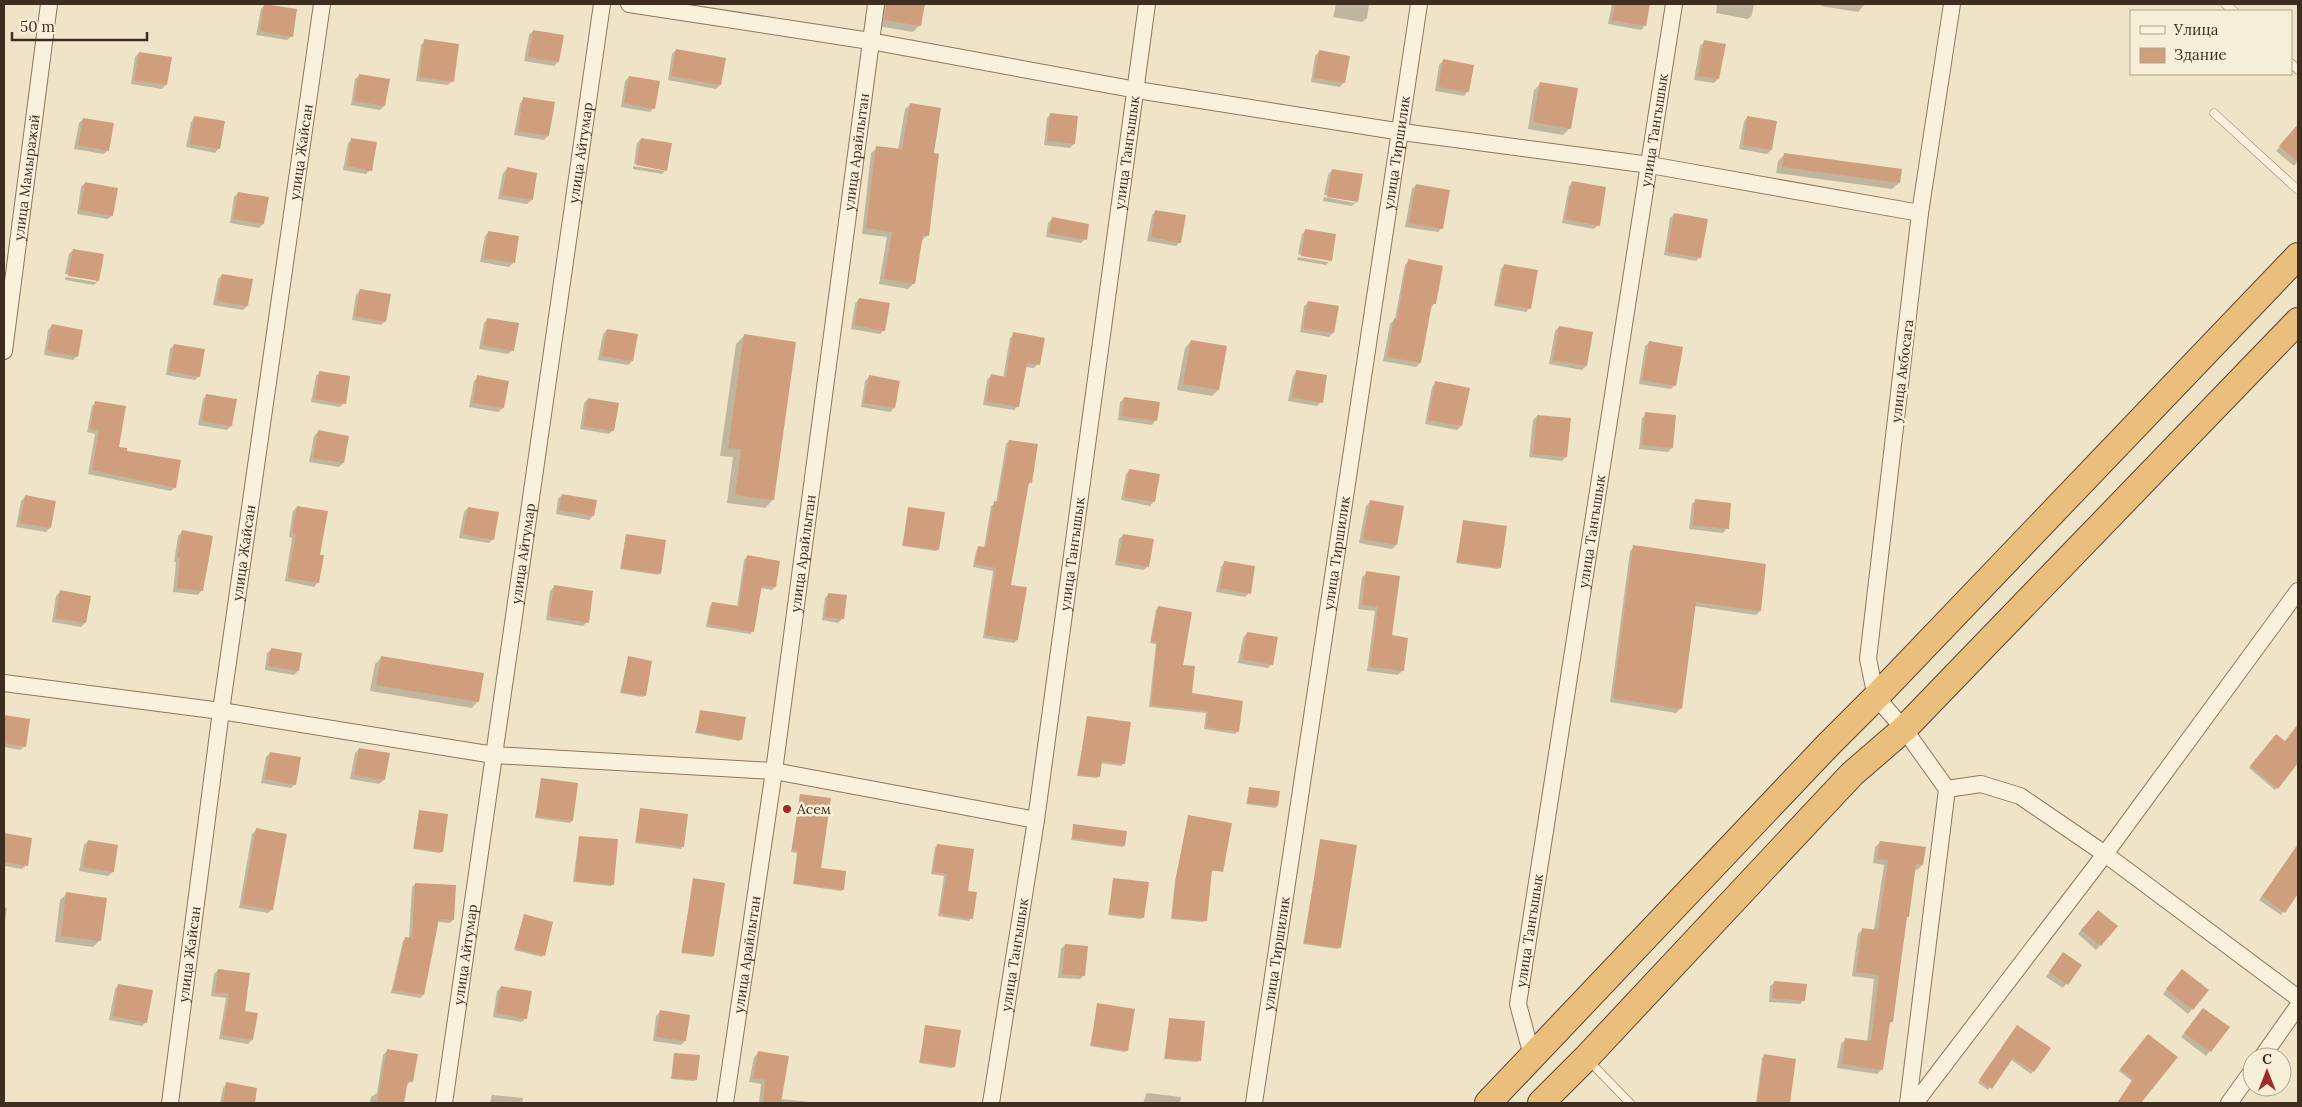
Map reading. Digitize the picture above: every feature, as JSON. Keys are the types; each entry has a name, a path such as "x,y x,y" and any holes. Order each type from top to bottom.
{"highway":[{"path":"1488,1103 1828,745 2298,256"},
{"path":"1541,1103 1586,1058 1852,774 1904,729 2298,321"}],"street":[{"name":"улица Мамыражай","path":"4,351 49,4"},
{"name":"улица Жайсан","path":"170,1103 221,711 322,4"},
{"name":"улица Айтумар","path":"444,1103 602,4"},
{"path":"629,4 870,41 1137,90 1402,132 1650,166 1920,213"},
{"name":"улица Арайлытан","path":"725,1103 774,771 876,4"},
{"name":"улица Тангышык","path":"991,1103 1036,820 1137,90 1147,4"},
{"name":"улица Тиршилик","path":"1254,1103 1402,132 1419,4"},
{"name":"улица Тангышык","path":"1532,1056 1518,1004 1674,4"},
{"name":"улица Акбосага","path":"1947,789 1904,729 1876,697 1868,659 1920,213 1952,4"},
{"path":"1915,1103 2105,854 2298,591"},
{"path":"4,683 221,711 494,755 774,771 1036,820"},
{"path":"1908,1103 1947,789 1981,784 2020,796 2105,854 2298,998"},
{"path":"2269,1047 2298,1006"},
{"path":"2229,1103 2242,1085"}],"lane":[{"path":"2214,113 2298,190"},
{"path":"1586,1058 1630,1103"}],"building":[{"path":"264,4 297,9 293,37 260,31"},
{"path":"886,4 925,4 921,26 884,20"},
{"path":"1615,4 1650,4 1646,26 1612,20"},
{"path":"533,30 564,35 559,62 528,57"},
{"path":"424,39 459,44 454,82 419,77"},
{"path":"1704,40 1726,44 1719,79 1698,76"},
{"path":"676,49 726,58 721,85 671,76"},
{"path":"1319,50 1350,56 1345,83 1314,78"},
{"path":"139,52 172,57 167,85 134,80"},
{"path":"1443,59 1474,65 1469,92 1438,87"},
{"path":"359,74 390,79 385,106 354,101"},
{"path":"629,76 660,81 655,109 624,103"},
{"path":"1540,82 1578,88 1571,129 1533,122"},
{"path":"523,97 555,102 549,136 518,131"},
{"path":"910,103 941,108 934,153 939,154 929,236 923,235 915,284 884,279 892,232 866,228 876,146 902,149"},
{"path":"1050,113 1078,116 1075,144 1047,141"},
{"path":"194,116 225,121 220,149 190,144"},
{"path":"1747,116 1777,121 1772,150 1743,145"},
{"path":"83,118 114,123 109,151 78,145"},
{"path":"2298,124 2298,162 2279,146"},
{"path":"351,138 377,142 372,171 347,166"},
{"path":"641,138 672,143 667,171 636,165"},
{"path":"1784,153 1902,169 1900,183 1782,167"},
{"path":"507,167 537,173 533,200 502,195"},
{"path":"1332,169 1363,174 1358,202 1327,197"},
{"path":"1572,181 1606,187 1600,226 1565,219"},
{"path":"85,182 118,188 113,216 80,210"},
{"path":"1416,184 1450,190 1443,229 1409,223"},
{"path":"238,192 269,197 264,224 233,219"},
{"path":"1155,210 1186,215 1181,243 1151,237"},
{"path":"1674,213 1708,219 1701,258 1667,252"},
{"path":"1052,217 1089,224 1087,240 1049,233"},
{"path":"1305,229 1336,234 1332,261 1301,256"},
{"path":"488,231 519,236 515,263 484,258"},
{"path":"73,249 104,254 99,281 68,276"},
{"path":"1408,259 1443,266 1436,304 1432,304 1421,363 1387,357 1394,318 1397,319"},
{"path":"1504,264 1538,270 1531,309 1497,303"},
{"path":"222,274 253,279 248,306 217,301"},
{"path":"360,289 391,294 386,322 355,316"},
{"path":"859,298 890,303 885,331 854,325"},
{"path":"1308,301 1339,306 1334,333 1303,328"},
{"path":"487,318 519,323 514,351 483,345"},
{"path":"52,324 83,330 78,357 47,351"},
{"path":"1559,326 1593,332 1587,366 1553,360"},
{"path":"607,329 638,334 633,361 602,356"},
{"path":"1013,332 1045,338 1040,365 1027,363 1019,407 986,401 991,374 1006,377"},
{"path":"744,334 796,342 774,500 735,495 741,449 728,448"},
{"path":"1191,340 1227,346 1219,390 1183,384"},
{"path":"1649,341 1683,347 1676,386 1642,380"},
{"path":"174,344 205,349 200,377 169,371"},
{"path":"1296,370 1327,375 1323,403 1292,397"},
{"path":"319,371 350,376 346,404 315,399"},
{"path":"477,375 509,381 504,408 473,403"},
{"path":"869,375 900,381 895,408 864,403"},
{"path":"1435,381 1470,388 1462,426 1428,420"},
{"path":"206,394 237,399 232,426 202,421"},
{"path":"1124,397 1160,402 1157,421 1122,416"},
{"path":"588,398 619,403 614,431 583,426"},
{"path":"95,401 126,406 119,447 127,448 127,451 181,460 176,488 92,470 99,430 90,429"},
{"path":"1645,412 1676,415 1673,448 1642,445"},
{"path":"1537,415 1571,418 1567,457 1533,454"},
{"path":"318,430 349,436 344,463 313,458"},
{"path":"1009,440 1038,444 1032,483 1029,482 1011,585 1027,587 1018,640 985,635 996,568 975,564 978,546 986,547 994,501 998,502"},
{"path":"1129,469 1160,474 1155,502 1124,497"},
{"path":"562,494 597,500 594,516 559,510"},
{"path":"25,495 56,501 51,528 20,523"},
{"path":"1695,499 1731,503 1729,529 1693,525"},
{"path":"1370,500 1404,506 1397,545 1363,539"},
{"path":"297,506 328,511 320,555 324,555 319,583 288,578 296,534 292,533"},
{"path":"468,507 499,512 494,540 463,534"},
{"path":"908,507 945,512 939,550 903,545"},
{"path":"1463,520 1507,526 1501,568 1457,562"},
{"path":"182,530 213,536 203,591 177,588 180,558 177,558"},
{"path":"626,534 666,540 661,574 621,568"},
{"path":"1123,534 1154,539 1149,567 1118,561"},
{"path":"1633,545 1766,564 1761,611 1696,602 1682,709 1613,698"},
{"path":"747,555 780,561 776,587 762,585 754,632 708,624 712,602 739,606"},
{"path":"1224,561 1255,566 1251,594 1220,588"},
{"path":"1366,571 1400,576 1392,635 1408,638 1404,671 1370,667 1378,607 1362,605"},
{"path":"554,585 593,591 589,623 549,616"},
{"path":"60,590 91,596 86,623 55,618"},
{"path":"828,593 847,595 844,619 825,617"},
{"path":"1158,606 1192,612 1183,665 1195,666 1192,693 1243,701 1239,732 1206,727 1208,711 1151,705 1157,642 1151,641"},
{"path":"1247,632 1278,637 1273,665 1242,659"},
{"path":"271,648 302,653 299,671 268,666"},
{"path":"381,656 484,673 479,702 376,685"},
{"path":"628,656 652,661 646,696 622,692"},
{"path":"700,710 746,717 742,740 696,732"},
{"path":"4,715 30,719 26,747 4,743"},
{"path":"1087,716 1131,722 1125,764 1102,761 1100,777 1078,775"},
{"path":"2298,724 2298,763 2278,789 2250,766 2276,734 2285,741"},
{"path":"359,748 390,753 385,780 354,775"},
{"path":"270,752 301,757 296,785 265,779"},
{"path":"541,778 578,783 573,821 536,816"},
{"path":"1249,787 1280,791 1278,806 1247,803"},
{"path":"800,794 831,798 821,868 846,871 844,890 794,883 798,851 792,850"},
{"path":"640,808 688,814 684,847 636,841"},
{"path":"419,810 448,814 443,852 414,848"},
{"path":"1188,815 1232,823 1223,872 1212,870 1207,921 1172,918 1176,878"},
{"path":"1073,824 1127,831 1125,846 1072,838"},
{"path":"256,828 287,834 273,910 242,904"},
{"path":"4,833 32,838 28,866 4,862"},
{"path":"579,836 618,839 614,885 575,881"},
{"path":"1320,839 1357,845 1341,948 1304,943"},
{"path":"88,840 118,845 114,872 83,867"},
{"path":"1880,841 1926,847 1923,865 1916,864 1893,1022 1890,1022 1883,1070 1842,1064 1845,1038 1871,1041 1879,975 1856,972 1862,928 1878,930 1888,860 1877,859"},
{"path":"937,844 974,849 968,891 977,892 973,919 940,914 947,874 933,872"},
{"path":"2298,844 2298,894 2285,913 2262,896"},
{"path":"693,878 725,883 714,956 682,952"},
{"path":"1113,878 1149,882 1144,918 1109,913"},
{"path":"415,883 456,885 454,920 439,919 424,995 393,990 405,937 412,938"},
{"path":"66,892 107,898 101,941 61,936"},
{"path":"2098,910 2118,926 2101,946 2081,930"},
{"path":"524,914 553,922 545,956 515,948"},
{"path":"1065,944 1088,946 1085,976 1062,974"},
{"path":"2063,952 2082,965 2068,985 2049,972"},
{"path":"218,969 250,973 245,1011 258,1013 253,1040 222,1035 229,994 215,992"},
{"path":"2182,969 2209,990 2193,1010 2166,989"},
{"path":"1774,981 1807,984 1805,1001 1772,998"},
{"path":"118,984 153,990 147,1023 113,1016"},
{"path":"501,986 532,991 527,1019 496,1013"},
{"path":"1097,1003 1135,1009 1128,1051 1091,1045"},
{"path":"2203,1008 2230,1027 2211,1052 2184,1033"},
{"path":"660,1010 690,1015 686,1041 656,1037"},
{"path":"1169,1018 1205,1021 1201,1061 1165,1058"},
{"path":"925,1025 961,1030 955,1067 920,1062"},
{"path":"2017,1025 2051,1048 2034,1072 2013,1058 1992,1089 1979,1080"},
{"path":"2148,1034 2178,1057 2141,1103 2117,1103 2133,1079 2120,1069"},
{"path":"387,1049 418,1054 413,1082 408,1081 404,1103 377,1103"},
{"path":"758,1051 789,1056 781,1103 763,1103 765,1080 753,1078"},
{"path":"674,1053 700,1055 697,1080 672,1078"},
{"path":"1764,1054 1796,1059 1790,1103 1757,1103"},
{"path":"226,1082 257,1088 255,1103 223,1103"}],"place":[{"name":"Асем","path":"787,809"}]}
